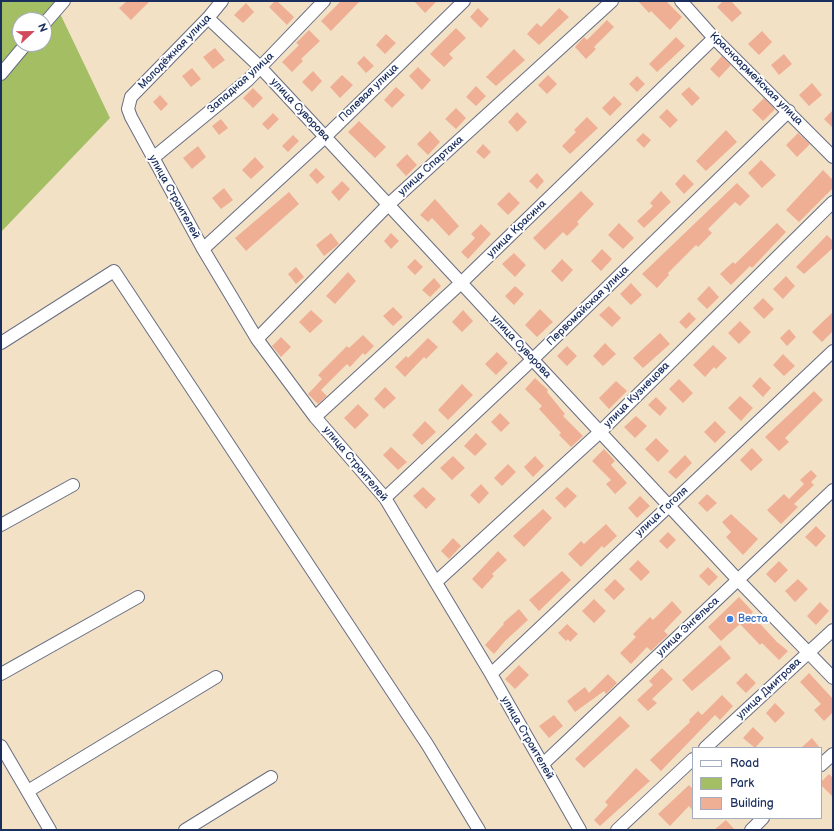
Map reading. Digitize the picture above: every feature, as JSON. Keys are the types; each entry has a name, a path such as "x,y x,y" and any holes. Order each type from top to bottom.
{"street":[{"path":"52,15 64,1"},
{"name":"Молодёжная улица","path":"129,102 131,97 208,18 222,1"},
{"name":"Западная улица","path":"153,158 240,87 324,1"},
{"name":"Полевая улица","path":"203,249 325,137 464,1"},
{"name":"улица Спартака","path":"257,340 388,205 612,1"},
{"name":"Красноармейская улица","path":"681,1 714,38 833,156"},
{"name":"улица Суворова","path":"208,18 260,67 738,580 833,678"},
{"name":"улица Красина","path":"316,417 462,283 714,38"},
{"path":"1,74 19,52"},
{"name":"улица Строителей","path":"129,102 128,109 131,117 153,158 203,249 257,340 316,417 385,498 491,674 580,830"},
{"name":"Первомайская улица","path":"385,498 533,359 789,111"},
{"name":"улица Кузнецова","path":"436,582 600,432 833,202"},
{"path":"1,343 114,271 427,744 480,830"},
{"name":"улица Гоголя","path":"491,674 833,351"},
{"path":"1,525 73,485"},
{"name":"улица Энгельса","path":"543,764 833,490"},
{"path":"1,674 138,597"},
{"name":"улица Дмитрова","path":"706,747 833,630"},
{"path":"28,791 216,677"},
{"path":"1,746 50,830"},
{"path":"822,764 833,754"},
{"path":"617,830 692,760"},
{"path":"185,830 271,777"},
{"path":"751,830 762,819"}],"green space":[{"path":"1,1 54,1 110,118 1,232"}],"building":[{"path":"127,1 150,1 131,20 119,8"},
{"path":"277,1 294,17 287,25 269,7"},
{"path":"341,1 360,1 331,31 321,21"},
{"path":"414,1 437,1 425,13"},
{"path":"638,1 666,1 682,17 670,30 651,11 649,13"},
{"path":"723,1 731,1 742,13 732,22 717,7"},
{"path":"246,3 254,12 243,23 234,15"},
{"path":"478,8 489,19 481,28 470,17"},
{"path":"559,8 569,17 539,45 527,34 537,23 541,27"},
{"path":"607,20 614,27 594,47 596,49 586,59 575,47 584,37 587,40"},
{"path":"456,28 466,38 449,54 453,58 444,67 430,54"},
{"path":"309,30 320,41 301,59 303,61 292,72 282,62 299,45 296,43"},
{"path":"762,31 772,42 759,55 748,44"},
{"path":"386,34 396,43 385,54 376,45"},
{"path":"676,37 685,46 657,72 649,64"},
{"path":"215,48 225,60 213,69 203,57"},
{"path":"514,49 525,60 496,86 486,77"},
{"path":"784,54 792,64 779,75 771,65"},
{"path":"364,56 374,66 366,73 357,63"},
{"path":"722,56 731,65 719,78 710,69"},
{"path":"418,67 431,80 422,90 409,76"},
{"path":"192,68 201,79 191,87 182,76"},
{"path":"313,71 322,81 312,92 302,82"},
{"path":"342,75 353,85 340,98 330,87"},
{"path":"548,75 557,84 547,94 538,85"},
{"path":"637,76 645,84 637,92 629,84"},
{"path":"812,83 822,95 809,106 799,95"},
{"path":"476,86 486,96 476,106 466,97"},
{"path":"396,87 405,95 392,108 384,100"},
{"path":"689,87 700,98 692,106 681,94"},
{"path":"253,88 263,98 253,108 243,98"},
{"path":"160,95 168,104 161,111 153,102"},
{"path":"614,96 622,104 610,116 602,108"},
{"path":"764,98 775,109 763,121 752,110"},
{"path":"456,108 466,118 456,129 445,119"},
{"path":"667,109 678,120 670,128 659,117"},
{"path":"833,110 833,128 824,119"},
{"path":"517,112 527,122 517,132 508,122"},
{"path":"273,113 279,119 268,130 262,124"},
{"path":"587,117 598,128 570,154 562,146 576,132 574,130"},
{"path":"221,119 228,128 219,135 212,126"},
{"path":"359,121 386,147 375,158 348,132"},
{"path":"726,130 737,142 706,171 696,161"},
{"path":"430,131 440,142 428,155 417,144"},
{"path":"643,133 651,140 644,148 636,140"},
{"path":"798,133 810,144 797,157 786,145"},
{"path":"293,135 299,141 288,152 282,146"},
{"path":"483,144 491,152 484,159 476,152"},
{"path":"198,146 206,157 192,169 183,158"},
{"path":"407,154 417,165 406,176 396,165"},
{"path":"255,157 264,167 251,179 242,170"},
{"path":"761,160 776,175 762,188 748,173"},
{"path":"316,168 325,177 317,184 309,175"},
{"path":"823,170 833,180 833,188 799,222 786,210"},
{"path":"537,173 544,181 537,189 529,181"},
{"path":"684,174 694,184 684,194 675,184"},
{"path":"342,181 350,189 339,201 331,192"},
{"path":"737,183 750,196 740,206 735,202 708,229 712,233 698,247 696,245 668,273 669,275 657,288 642,274"},
{"path":"224,188 233,200 221,209 212,198"},
{"path":"581,191 594,204 577,222 579,224 567,236 563,232 545,250 533,238"},
{"path":"661,191 671,202 644,228 637,221 653,206 650,203"},
{"path":"289,192 299,204 246,251 235,238"},
{"path":"509,192 520,203 508,215 497,204"},
{"path":"435,199 459,226 449,236 432,218 428,222 420,215"},
{"path":"619,223 634,238 623,249 608,235"},
{"path":"777,223 786,232 752,268 750,266 731,285 720,274 733,262 735,264"},
{"path":"481,224 491,234 468,259 461,252 475,238 471,234"},
{"path":"331,233 339,244 324,256 316,245"},
{"path":"391,233 399,241 391,249 384,241"},
{"path":"827,235 833,241 833,248 804,274 796,267"},
{"path":"602,249 612,259 601,271 591,261"},
{"path":"514,253 526,265 515,277 502,264"},
{"path":"415,259 423,267 415,275 407,267"},
{"path":"562,259 573,270 562,282 551,271"},
{"path":"296,267 304,277 296,284 288,274"},
{"path":"348,272 356,281 335,304 326,296"},
{"path":"786,276 795,286 783,299 773,289"},
{"path":"434,278 441,286 430,297 422,290"},
{"path":"631,283 642,295 631,305 620,294"},
{"path":"515,286 524,294 514,305 505,296"},
{"path":"709,286 719,297 707,309 697,299"},
{"path":"763,298 774,309 764,319 753,308"},
{"path":"609,306 621,318 612,327 599,315"},
{"path":"393,307 403,317 393,326 383,316"},
{"path":"540,309 553,322 537,337 525,325"},
{"path":"311,310 323,321 310,333 299,322"},
{"path":"463,310 473,321 462,332 452,322"},
{"path":"689,312 696,319 686,329 679,322"},
{"path":"833,312 833,331 822,342 812,332"},
{"path":"740,321 751,332 739,344 728,333"},
{"path":"789,329 796,337 787,346 780,338"},
{"path":"660,333 670,344 643,368 633,358"},
{"path":"363,335 374,346 365,355 363,353 350,367 347,364 321,390 327,396 318,404 308,394 322,379 318,375 347,346 349,348"},
{"path":"281,337 291,347 281,357 272,346"},
{"path":"428,338 438,347 426,359 424,357 405,377 395,367 406,356 408,358"},
{"path":"605,343 616,354 603,366 593,356"},
{"path":"713,345 727,358 716,369 714,367 705,377 693,365"},
{"path":"567,346 577,356 567,366 557,356"},
{"path":"497,352 508,363 496,375 485,364"},
{"path":"783,354 795,366 784,376 773,365"},
{"path":"760,377 771,388 763,397 752,386"},
{"path":"535,378 548,390 547,392 565,414 563,416 583,436 571,447 559,435 561,433 539,409 542,406 525,389"},
{"path":"679,379 693,393 683,403 669,389"},
{"path":"616,381 627,391 609,409 599,398"},
{"path":"462,384 473,395 448,420 438,410"},
{"path":"385,387 396,398 384,409 374,399"},
{"path":"814,391 823,400 785,438 789,442 779,451 765,437"},
{"path":"740,396 753,408 741,421 728,408"},
{"path":"656,397 667,408 660,416 648,405"},
{"path":"358,404 369,415 355,429 344,418"},
{"path":"500,413 510,423 501,432 491,422"},
{"path":"636,416 647,426 635,438 624,427"},
{"path":"425,421 436,432 422,445 412,435"},
{"path":"715,421 726,432 715,443 704,432"},
{"path":"476,433 487,444 475,456 464,446"},
{"path":"656,438 669,451 658,462 645,449"},
{"path":"391,447 407,462 398,470 383,455"},
{"path":"752,448 763,460 751,471 740,460"},
{"path":"604,449 615,461 611,465 627,483 615,494 606,484 611,480 592,461"},
{"path":"685,455 692,463 676,479 668,472"},
{"path":"453,456 465,468 452,480 440,468"},
{"path":"535,456 544,466 533,477 524,467"},
{"path":"508,464 516,472 502,486 494,478"},
{"path":"811,470 817,476 811,482 814,485 794,504 798,507 781,524 767,510 784,494 789,499 804,484 800,480"},
{"path":"481,484 489,493 479,504 470,495"},
{"path":"423,487 436,499 426,509 413,496"},
{"path":"567,487 577,496 565,508 555,498"},
{"path":"707,494 717,503 707,512 698,503"},
{"path":"640,496 650,506 637,518 628,508"},
{"path":"543,509 552,518 524,547 513,536"},
{"path":"731,514 758,539 743,555 726,537 731,532 722,522"},
{"path":"606,524 617,536 604,548 602,546 581,567 568,554 581,541 584,544"},
{"path":"816,526 826,536 816,547 805,537"},
{"path":"668,532 676,540 667,549 659,541"},
{"path":"453,538 461,546 449,559 441,551"},
{"path":"498,551 507,560 492,574 494,576 482,589 472,579"},
{"path":"638,560 650,572 641,581 629,569"},
{"path":"779,561 788,570 775,583 766,574"},
{"path":"708,567 718,577 709,586 699,576"},
{"path":"562,571 571,580 539,611 529,600"},
{"path":"615,579 625,589 614,600 604,590"},
{"path":"798,579 808,589 795,602 785,591"},
{"path":"739,597 753,612 751,614 777,642 788,651 779,660 762,643 760,645 740,624 721,641 708,627"},
{"path":"594,599 606,611 594,623 582,611"},
{"path":"672,601 682,612 664,631 668,635 651,651 647,647 631,664 620,653 636,637 633,634 650,617 653,620"},
{"path":"820,602 829,611 816,625 807,616"},
{"path":"519,609 528,620 505,641 494,654 485,645 504,624 503,623"},
{"path":"567,624 578,634 570,642 568,639 566,641 558,633"},
{"path":"720,645 731,658 692,691 682,680"},
{"path":"519,665 529,675 515,689 505,679"},
{"path":"662,668 673,679 652,699 657,703 648,711 637,700 653,685 649,681"},
{"path":"746,673 756,683 746,693 736,683"},
{"path":"809,673 833,699 833,712 824,721 814,710 821,704 800,682"},
{"path":"608,674 617,683 606,694 604,691 575,712 567,701 585,687 589,693"},
{"path":"722,695 733,706 720,720 715,715 661,771 650,760 690,722 689,720 698,711 702,715"},
{"path":"775,703 785,713 775,723 766,713"},
{"path":"554,715 563,726 549,738 539,726"},
{"path":"620,716 630,726 584,768 575,759"},
{"path":"753,727 764,738 756,747 754,747 743,738"},
{"path":"812,738 819,747 802,747"},
{"path":"636,768 650,781 600,826 594,820 608,805 605,802"},
{"path":"829,774 833,778 833,797 822,786 822,781"},
{"path":"689,785 692,788 692,810 689,806 670,826 658,814"},
{"path":"726,820 735,830 714,830"}],"place":[{"name":"Веста","path":"730,619"}]}
